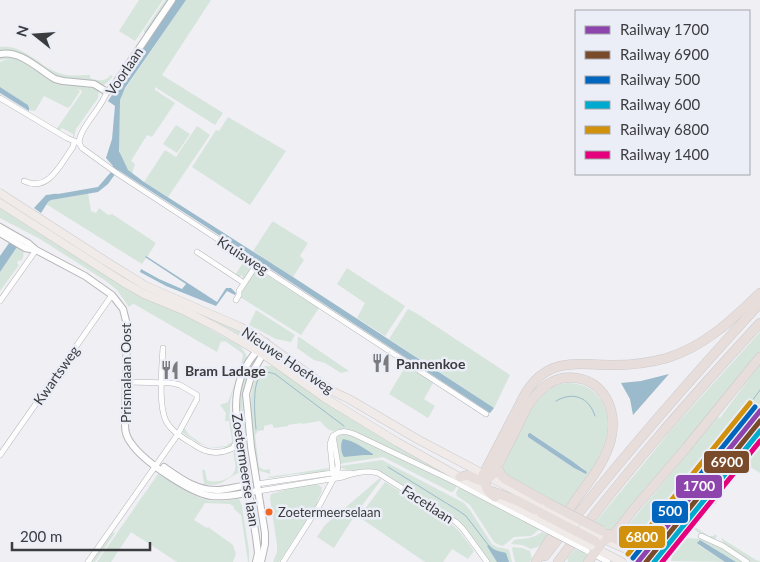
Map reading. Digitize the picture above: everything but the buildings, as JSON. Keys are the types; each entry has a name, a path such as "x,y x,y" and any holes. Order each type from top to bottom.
{"highway":[{"path":"485,482 524,394 534,381 543,374 568,364 633,364 675,355 716,333 760,293"},
{"path":"541,562 651,424 760,303"},
{"path":"558,562 655,440 760,323"},
{"path":"598,544 619,527 760,357"},
{"path":"485,482 497,467 529,405 538,392 548,384 563,378 578,378 595,386 606,398 611,411 612,423 610,440 605,455 536,562"},
{"path":"497,467 500,475 541,513"},
{"path":"464,478 485,482 598,544 621,542 637,553"},
{"path":"485,482 495,497"},
{"path":"619,527 621,542"}],"main road":[{"name":"Nieuwe Hoefweg","path":"0,193 146,286 224,319 266,342 332,391 464,464 464,478 416,453 332,402 260,352 220,329 183,310 144,294 123,282 0,203"},
{"name":"Nieuwe Hoefweg","path":"495,497 579,525 598,544"},
{"name":"Nieuwe Hoefweg","path":"541,513 569,538 598,544"},
{"path":"598,544 608,559 622,562"},
{"path":"637,553 653,562"}],"street":[{"name":"Voorlaan","path":"24,181 39,184 50,179 77,143 107,92 113,87 172,0"},
{"path":"0,54 15,54 55,78 63,81 94,84 107,92"},
{"name":"Kruisweg","path":"0,98 77,143 118,174 486,414"},
{"name":"Prismalaan Oost","path":"0,227 28,243 36,250 85,276 112,295 123,309 127,325 125,431 130,443 136,450 184,486 203,494 222,496 249,492 258,488"},
{"name":"Prismalaan Oost","path":"0,233 25,248 36,250"},
{"path":"0,301 36,250"},
{"path":"197,252 244,284"},
{"path":"236,300 239,291 257,264"},
{"name":"Kwartsweg","path":"0,455 112,295"},
{"name":"Zoetermeerse laan","path":"256,562 258,545 236,411 236,397 242,376 266,342"},
{"path":"162,348 162,407 167,422 178,434 198,448 206,451 218,453 229,450 233,448 240,435"},
{"name":"Zoetermeerse laan","path":"260,352 246,394 265,532 265,544 261,562"},
{"path":"88,562 178,434 198,397 172,382 126,382"},
{"name":"Nieuwe Hoefweg","path":"334,474 330,444 337,432 345,431 464,478 541,513"},
{"name":"Prismalaan Oost","path":"156,464 187,482 204,489 221,490 247,485 258,488"},
{"name":"Facetlaan","path":"258,488 334,474 378,473 447,515 463,529 487,562"},
{"path":"283,562 319,506 334,474"},
{"path":"701,536 723,546 747,562"}],"shaded area":[{"path":"139,0 163,0 135,41 119,31"},
{"path":"165,0 170,0 147,34 145,34 144,31"},
{"path":"186,0 211,0 162,75 223,113 215,125 155,87 155,90 175,103 152,137 147,135 131,161 135,164 132,174 126,166 119,149 120,100 123,92"},
{"path":"0,47 9,47 24,52 51,70 63,74 90,75 90,78 99,80 104,80 111,75 113,76 102,86 64,79 27,58 0,52"},
{"path":"0,57 17,58 51,80 59,83 93,87 99,90 98,98 76,129 74,138 73,134 62,128 58,132 56,130 82,92 81,90 77,89 80,91 68,108 44,96 35,111 29,110 28,105 0,87 0,62 8,59 0,60"},
{"path":"228,117 286,151 250,205 192,167 216,130 219,131"},
{"path":"176,125 190,134 177,153 163,144"},
{"path":"197,126 210,135 168,197 144,182 165,150 176,157"},
{"path":"88,193 91,211 96,213 99,208 108,215 112,214 156,243 142,264 46,204 51,200"},
{"path":"0,208 132,292 186,316 240,346 247,359 231,399 230,410 233,435 232,445 225,449 224,447 212,447 227,446 232,441 229,421 225,421 226,413 220,405 228,402 236,381 243,356 242,353 225,341 221,341 217,352 134,304 129,307 117,290 106,281 40,239 0,218"},
{"path":"272,222 308,243 300,256 304,260 293,277 253,251"},
{"path":"17,247 23,251 23,257 21,261 19,260 17,263 19,265 0,291 0,272"},
{"path":"245,260 253,266 244,281 241,275 239,278 235,275"},
{"path":"112,268 236,328 258,342 255,344 217,322 145,289 111,270"},
{"path":"256,268 319,308 301,335 240,297 241,292"},
{"path":"347,268 405,306 385,336 357,318 365,303 337,284"},
{"path":"408,309 510,375 494,408 389,339"},
{"path":"256,310 295,335 291,342 276,339 249,325"},
{"path":"760,332 760,353 611,534 594,524 673,428"},
{"path":"298,337 349,371 341,373 325,363 314,360 297,348"},
{"path":"255,357 257,358 246,380 243,393 244,426 251,470 240,410 240,397 244,378"},
{"path":"407,364 434,381 424,399 435,406 428,418 389,394"},
{"path":"760,364 760,404 668,520 664,522 667,522 666,525 647,549 642,547 625,532 625,529 718,417 720,418"},
{"path":"265,366 276,367 332,407 453,479 347,429 334,431 326,428 320,421 274,428 272,424 264,426 264,430 258,431 255,435 259,467 264,470 270,469 270,474 257,470 251,430 251,399 253,385 258,374"},
{"path":"565,383 582,385 590,389 601,400 607,414 605,442 599,457 566,509 504,474 503,466 534,406 549,390","holes":["532,434 584,469 581,472 528,437"]},
{"path":"760,420 760,430 682,530 675,525"},
{"path":"184,428 188,434 207,446 197,442 183,433"},
{"path":"760,434 760,437 695,527 709,536 714,536 715,534 717,536 714,540 699,533 693,528 692,520"},
{"path":"352,435 457,486 451,492 383,457 339,464 336,441 338,436"},
{"path":"760,439 760,473 744,463"},
{"path":"237,446 241,472 220,484 204,484 202,470 205,470 207,480 214,482 227,479 233,473 235,470 234,452"},
{"path":"382,460 464,503 492,544 509,550 512,562 490,562 458,520 383,473 372,469 346,470 340,466"},
{"path":"330,468 318,473 268,478 268,477"},
{"path":"158,474 200,498 215,501 239,499 242,506 249,550 249,562 241,515 230,504 205,503 194,520 208,527 233,545 236,554 233,562 177,562 131,532 111,562 97,562"},
{"path":"380,478 381,480 334,548 317,537 325,525"},
{"path":"385,482 448,521 460,532 474,551 468,559 452,549 443,562 425,562 359,517"},
{"path":"313,484 319,485 322,488 318,502 279,562 273,562 277,552 277,545 271,494"},
{"path":"459,487 540,529 531,536 514,537 503,546 499,545 494,542 470,505 457,496 456,493"},
{"path":"673,527 674,530 680,533 672,547 669,560 653,552"},
{"path":"112,532 115,533 95,562 92,562"},
{"path":"542,532 548,535 538,547 531,549 522,545 511,544 514,540 532,537"},
{"path":"688,538 701,539 722,548 743,562 736,562 700,540 698,545 725,562 671,561 673,549 679,540"},
{"path":"721,538 760,562 751,562 724,544"},
{"path":"513,547 530,551 532,559 530,562 515,562"},
{"path":"575,549 589,555 584,562 567,562 567,559"}],"water":[{"path":"176,0 186,0 125,88 120,100 119,151 128,170 494,408 490,413 118,170 108,184 98,192 51,200 41,213 34,208 46,195 98,187 111,172 113,166 106,158 112,139 115,106 108,101"},
{"path":"0,87 28,105 29,111 0,93"},
{"path":"9,243 17,247 0,272 0,256"},
{"path":"146,256 217,302 226,288 231,288 236,293 235,295 227,291 216,306 166,286 140,272 141,269 182,289 186,284"},
{"path":"669,374 633,415 630,399 621,383 641,381"},
{"path":"530,433 572,461 587,472 586,474 528,437"},
{"path":"760,437 760,441 715,504 713,503"},
{"path":"343,439 359,445 373,455 344,457 341,448"},
{"path":"700,540 736,562 725,562 698,544"},
{"path":"489,545 495,550 506,553 509,562 497,562 487,546"}],"waterway":[{"path":"146,32 168,0"},
{"path":"256,429 255,391 259,377 266,372 275,374 344,426"},
{"path":"691,478 760,390"},
{"path":"556,401 568,396 580,398 589,404 595,416"},
{"path":"388,467 466,516 489,546"}],"rail line":[{"name":"6800","path":"628,554 750,403"},
{"name":"500","path":"633,558 755,407"},
{"name":"1700","path":"638,562 760,411"},
{"name":"6900","path":"646,562 760,421"},
{"name":"600","path":"654,562 760,431"},
{"name":"1400","path":"662,562 760,441"}],"place":[{"name":"Pannenkoe","path":"381,363"},
{"name":"Bram Ladage","path":"170,370"},
{"name":"Zoetermeerselaan","path":"269,512"}]}
